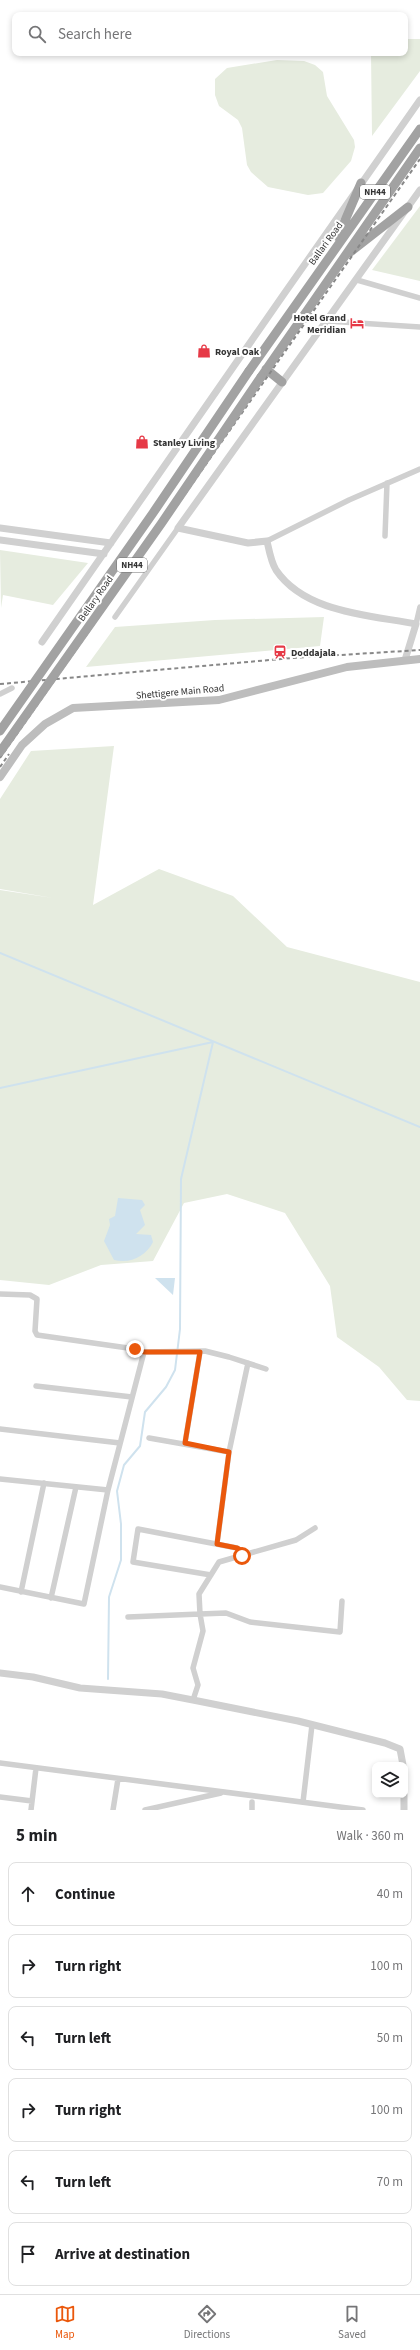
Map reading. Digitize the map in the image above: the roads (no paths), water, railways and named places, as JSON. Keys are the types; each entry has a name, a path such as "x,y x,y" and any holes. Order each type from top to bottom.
{"highway":[{"name":"Ballari Road","path":"249,371 420,129"},
{"name":"NH44","path":"263,373 341,259 420,148"},
{"path":"330,256 361,183"},
{"path":"341,259 408,207"},
{"name":"Bellary Road","path":"0,731 153,513 249,371"},
{"path":"263,373 282,382"},
{"name":"Bellary Road","path":"0,752 161,524 263,373"}],"main road":[{"name":"Shettigere Main Road","path":"0,777 22,746 45,724 73,708 219,700 347,667 420,659"}],"street":[{"path":"42,642 420,100"},
{"path":"115,617 420,190"},
{"path":"357,280 420,298"},
{"path":"327,321 420,327"},
{"path":"178,528 248,543 267,541 387,483 420,469"},
{"path":"385,536 387,483"},
{"path":"0,528 111,543"},
{"path":"0,540 104,554"},
{"path":"267,541 276,570 300,593 313,600 349,611 416,624"},
{"path":"405,660 420,607"},
{"path":"0,694 12,688"},
{"path":"0,1294 30,1295 37,1299 35,1331 37,1335 135,1349 144,1352 200,1352 230,1357 266,1369"},
{"path":"0,1587 84,1604 108,1490 144,1352"},
{"path":"185,1443 200,1352"},
{"path":"217,1544 229,1452 248,1363"},
{"path":"36,1386 132,1397"},
{"path":"0,1429 120,1443"},
{"path":"149,1438 185,1443 229,1452"},
{"path":"0,1479 108,1490"},
{"path":"21,1592 44,1483"},
{"path":"51,1598 76,1487"},
{"path":"193,1700 198,1685 192,1668 203,1631 199,1594 219,1562 296,1540 315,1528"},
{"path":"211,1575 133,1562 138,1529 237,1548 247,1554"},
{"path":"128,1617 226,1613 250,1622 340,1632 342,1601"},
{"path":"0,1673 33,1677 80,1688 162,1694 312,1725 385,1743 400,1749 402,1762"},
{"path":"303,1802 312,1725"},
{"path":"0,1763 363,1810"},
{"path":"31,1810 36,1768"},
{"path":"113,1810 118,1779"},
{"path":"145,1810 225,1792"},
{"path":"0,1797 32,1801"},
{"path":"404,1798 404,1810"},
{"path":"252,1802 252,1810"}],"water":[{"path":"118,1198 142,1200 145,1205 140,1210 145,1225 136,1234 151,1235 153,1242 142,1255 132,1260 114,1260 104,1241 110,1225 109,1219 115,1216"},
{"path":"155,1278 175,1278 173,1295"}],"waterway":[{"path":"0,953 420,1127"},
{"path":"0,1088 213,1042 181,1179 180,1329 175,1370 166,1387 145,1412 140,1446 124,1465 117,1491 121,1524 121,1560 109,1597 108,1679"}],"railway":[{"path":"0,758 420,159"},
{"path":"0,684 292,658 420,650"},
{"path":"0,767 9,754"}],"place":[{"name":"Hotel Grand Meridian","path":"357,323"},
{"name":"Royal Oak","path":"204,351"},
{"name":"Stanley Living","path":"142,442"},
{"name":"Doddajala","path":"280,652"}]}
